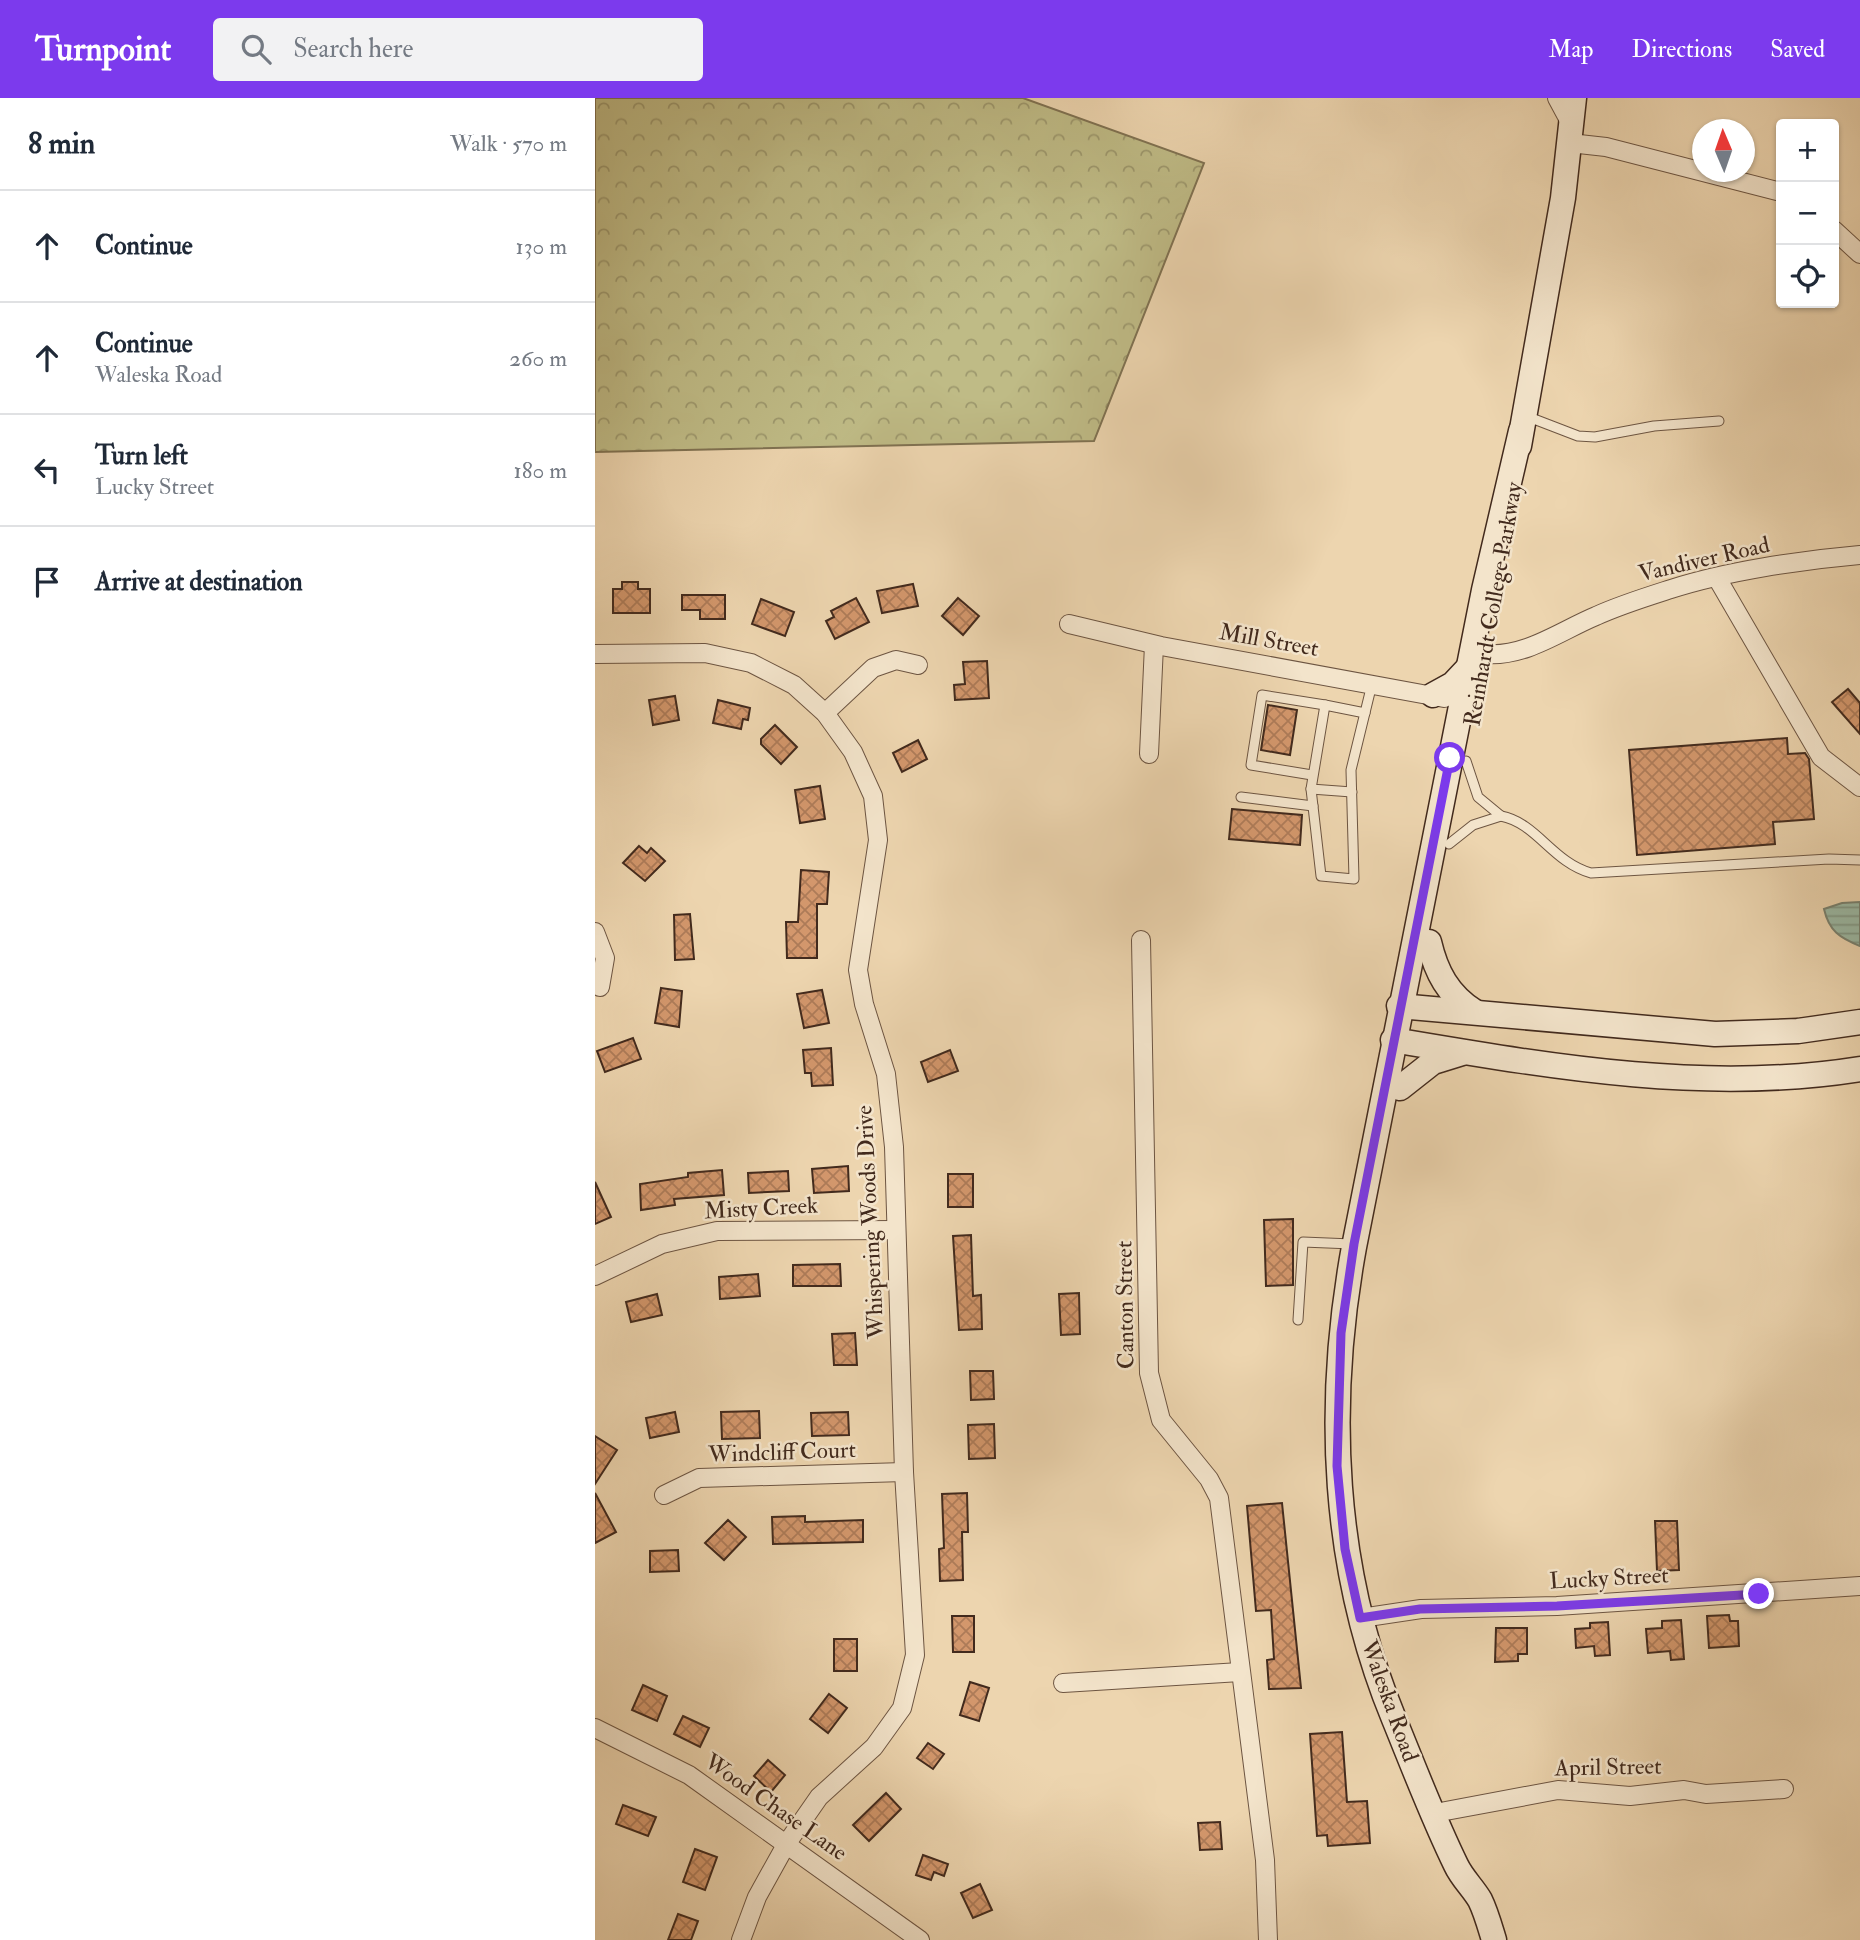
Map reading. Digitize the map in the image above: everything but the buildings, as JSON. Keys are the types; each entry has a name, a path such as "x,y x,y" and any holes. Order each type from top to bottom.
{"main road":[{"name":"Reinhardt College Parkway","path":"1458,759 1478,661 1505,492 1523,424 1555,253 1574,98"},
{"name":"Reinhardt College Parkway","path":"1408,1007 1429,942 1449,844 1462,701 1478,661"},
{"path":"1433,695 1453,684 1478,661"},
{"path":"1458,759 1401,1042 1691,1080 1778,1079 1860,1069"},
{"path":"1429,942 1445,985 1462,1004 1475,1012"},
{"path":"1408,1007 1715,1034 1798,1031 1860,1022"},
{"name":"Waleska Road","path":"1340,1363 1400,1088 1401,1042"},
{"name":"Waleska Road","path":"1401,1042 1354,1244 1346,1290 1337,1414 1339,1493 1345,1549 1360,1618 1393,1717 1457,1867 1480,1901 1495,1940"},
{"path":"1400,1088 1433,1062 1469,1052"}],"street":[{"path":"1557,98 1571,134 1606,147 1776,191"},
{"path":"1839,235 1860,254"},
{"name":"Vandiver Road","path":"1478,661 1528,648 1634,601 1717,578 1822,558 1860,555"},
{"path":"1717,578 1821,757 1860,788"},
{"name":"Mill Street","path":"1069,624 1154,645 1462,701"},
{"path":"1149,754 1154,645"},
{"name":"Whispering Woods Drive","path":"595,654 705,653 751,663 794,685 825,713 853,752 873,796 878,840 858,970 864,1003 886,1074 894,1147 904,1472 915,1655 902,1708 874,1747 819,1797 786,1843 757,1897 741,1940"},
{"path":"825,713 873,668 896,660 918,665"},
{"path":"595,932 605,958 600,987"},
{"name":"Canton Street","path":"1141,940 1149,1373 1161,1420 1209,1479 1219,1498 1265,1860 1268,1940"},
{"name":"Misty Creek","path":"595,1276 662,1244 717,1231 896,1230"},
{"name":"Windcliff Court","path":"664,1495 699,1478 904,1472"},
{"name":"Lucky Street","path":"1360,1618 1420,1609 1557,1606 1860,1586"},
{"path":"1063,1683 1240,1672"},
{"name":"Wood Chase Lane","path":"595,1728 689,1775 920,1940"},
{"name":"April Street","path":"1435,1814 1558,1790 1630,1796 1684,1790 1706,1794 1784,1789"}],"lane":[{"path":"1523,424 1595,437 1654,426 1719,421"},
{"path":"1325,705 1322,746 1311,789 1321,876 1354,879 1351,770 1372,684"},
{"path":"1316,768 1251,765 1262,695 1365,713"},
{"path":"1348,729 1360,731"},
{"path":"1343,749 1356,751"},
{"path":"1458,759 1478,797 1501,816 1522,823 1558,858 1591,873 1829,859 1860,860"},
{"path":"1339,768 1351,770"},
{"path":"1311,789 1352,792"},
{"path":"1241,797 1313,806"},
{"path":"1449,844 1473,825 1501,816"},
{"path":"1298,1320 1303,1242 1354,1244"}],"green space":[{"path":"595,98 1023,98 1204,163 1094,441 595,452"}],"shaded area":[{"path":"1860,902 1860,946 1836,933 1824,909 1842,903"}],"route":[{"path":"1450,758 1354,1244 1341,1333 1337,1466 1345,1549 1360,1618 1420,1609 1557,1606 1759,1594"}]}
